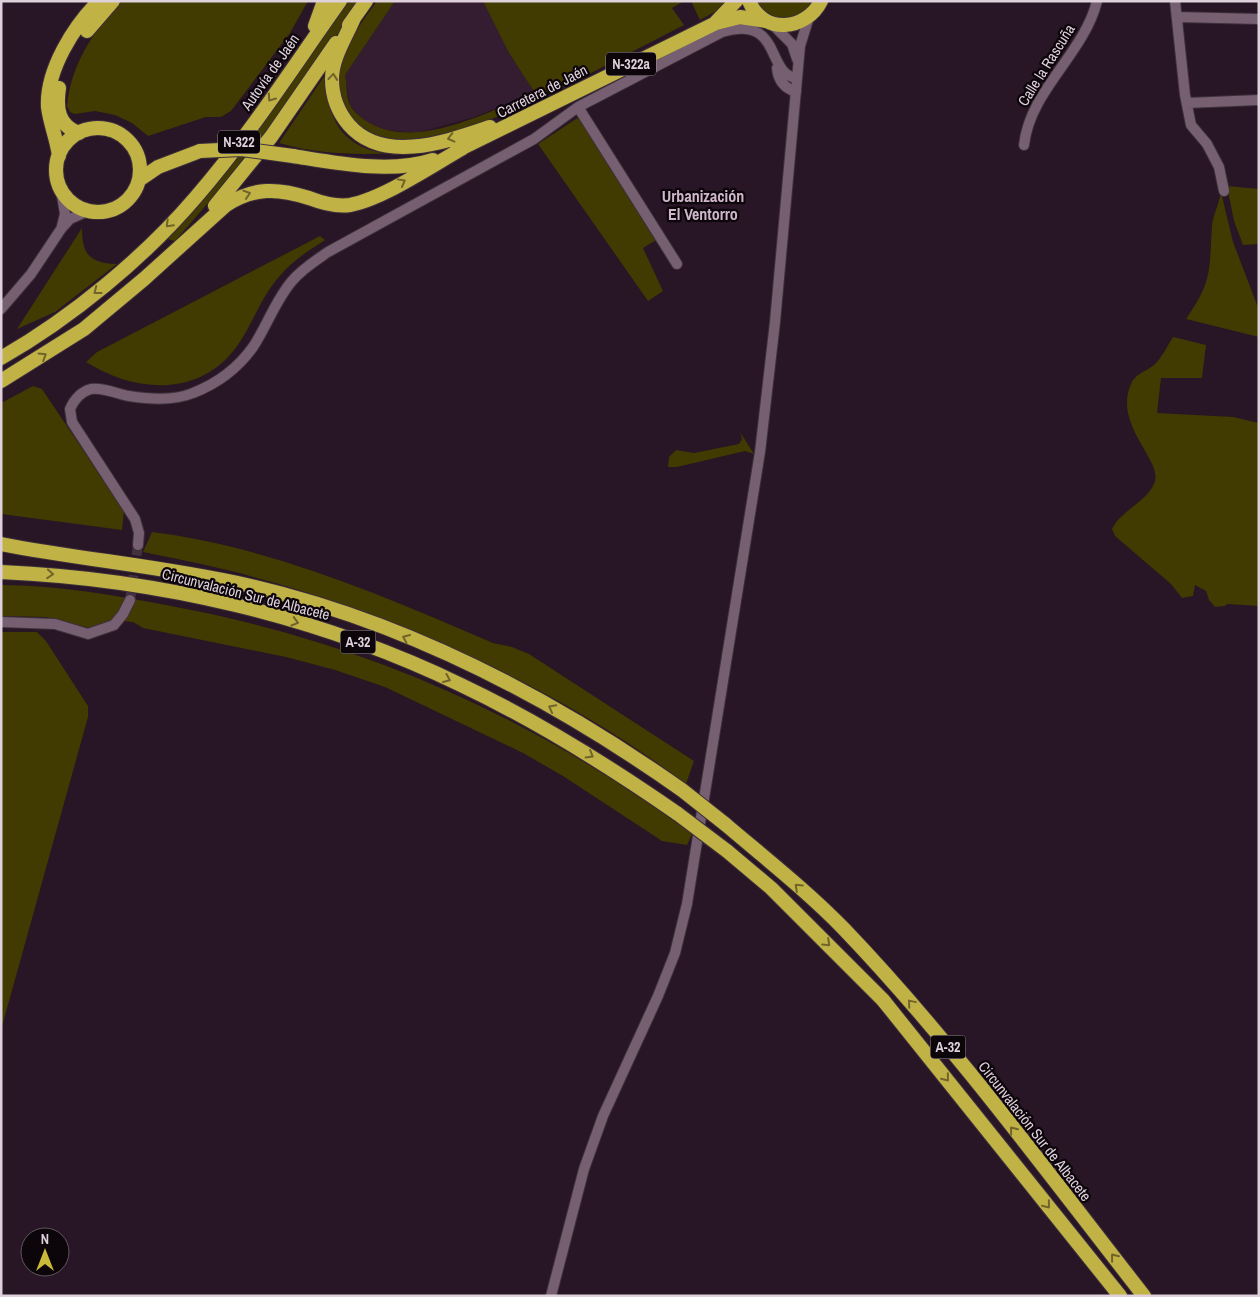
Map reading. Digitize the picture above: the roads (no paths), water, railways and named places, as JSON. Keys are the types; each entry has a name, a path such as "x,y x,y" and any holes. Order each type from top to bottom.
{"highway":[{"path":"59,156 48,107 52,79 68,43 99,1"},
{"path":"79,133 68,128 61,120 58,103 60,82 70,57 84,34 113,1"},
{"path":"288,75 316,24 324,1"},
{"name":"Autovía de Jaén","path":"1,358 71,312 123,270 196,198 288,75 340,1"},
{"name":"N-322","path":"1,381 84,329 169,256 245,171 366,1"},
{"name":"Carretera de Jaén","path":"716,22 736,1"},
{"path":"749,1 758,15 769,23"},
{"path":"810,17 821,1"},
{"name":"Carretera de Jaén","path":"463,148 716,22 740,17 769,23"},
{"name":"N-322a","path":"769,23 787,26 798,24 810,17"},
{"path":"354,18 335,61 332,78 334,100 340,115 351,127 374,143 406,147 450,139 547,106"},
{"path":"97,129 116,132 130,144 139,160 139,180 134,192 120,206 101,212 88,211 72,203 61,190 56,173 59,156 67,143 79,133 97,129"},
{"path":"139,160 160,160 200,151 241,149 331,162 390,166 429,161 463,148"},
{"path":"169,256 226,205 240,196 258,190 271,190 328,204 351,205 381,194 463,148"},
{"path":"139,180 158,166 200,151"},
{"path":"1,544 114,561"},
{"path":"1,552 114,561"},
{"name":"Circunvalación Sur de Albacete","path":"114,561 178,570 252,587 320,606 395,633 497,678 572,718 682,790 782,872 843,928 898,988 962,1064 1144,1296"},
{"name":"Circunvalación Sur de Albacete","path":"1,572 88,578 139,584 206,598 328,631 371,647 468,689 551,732 609,766 678,814 727,851 771,888 883,1000 1120,1296"}],"street":[{"name":"Calle la Rascuña","path":"1024,145 1030,117 1089,23 1097,1"},
{"path":"1175,1 1191,125 1207,144 1219,166 1224,190"},
{"path":"551,1296 584,1168 603,1116 658,996 675,953 687,904 760,452 798,67 803,31 810,17"},
{"path":"1177,17 1259,19"},
{"path":"769,23 792,44 798,67"},
{"path":"138,545 139,534 135,519 72,422 70,409 74,400 80,394 92,389 129,396 166,399 191,394 216,382 235,367 253,347 282,295 292,281 308,265 328,252 534,139 578,107 722,32 733,29 758,33 772,47 783,73 788,78 797,78"},
{"path":"776,57 778,74 782,82 788,89 796,92"},
{"path":"1187,103 1259,100"},
{"path":"578,107 678,264"},
{"path":"61,190 65,214 61,229"},
{"path":"1,309 31,274 61,229 70,219 88,211"},
{"path":"1,622 55,624 88,634 114,625 123,614 130,600"}],"tunnel":[{"path":"130,600 138,545"}],"district":[{"name":"Urbanización El Ventorro","path":"703,205"}]}
